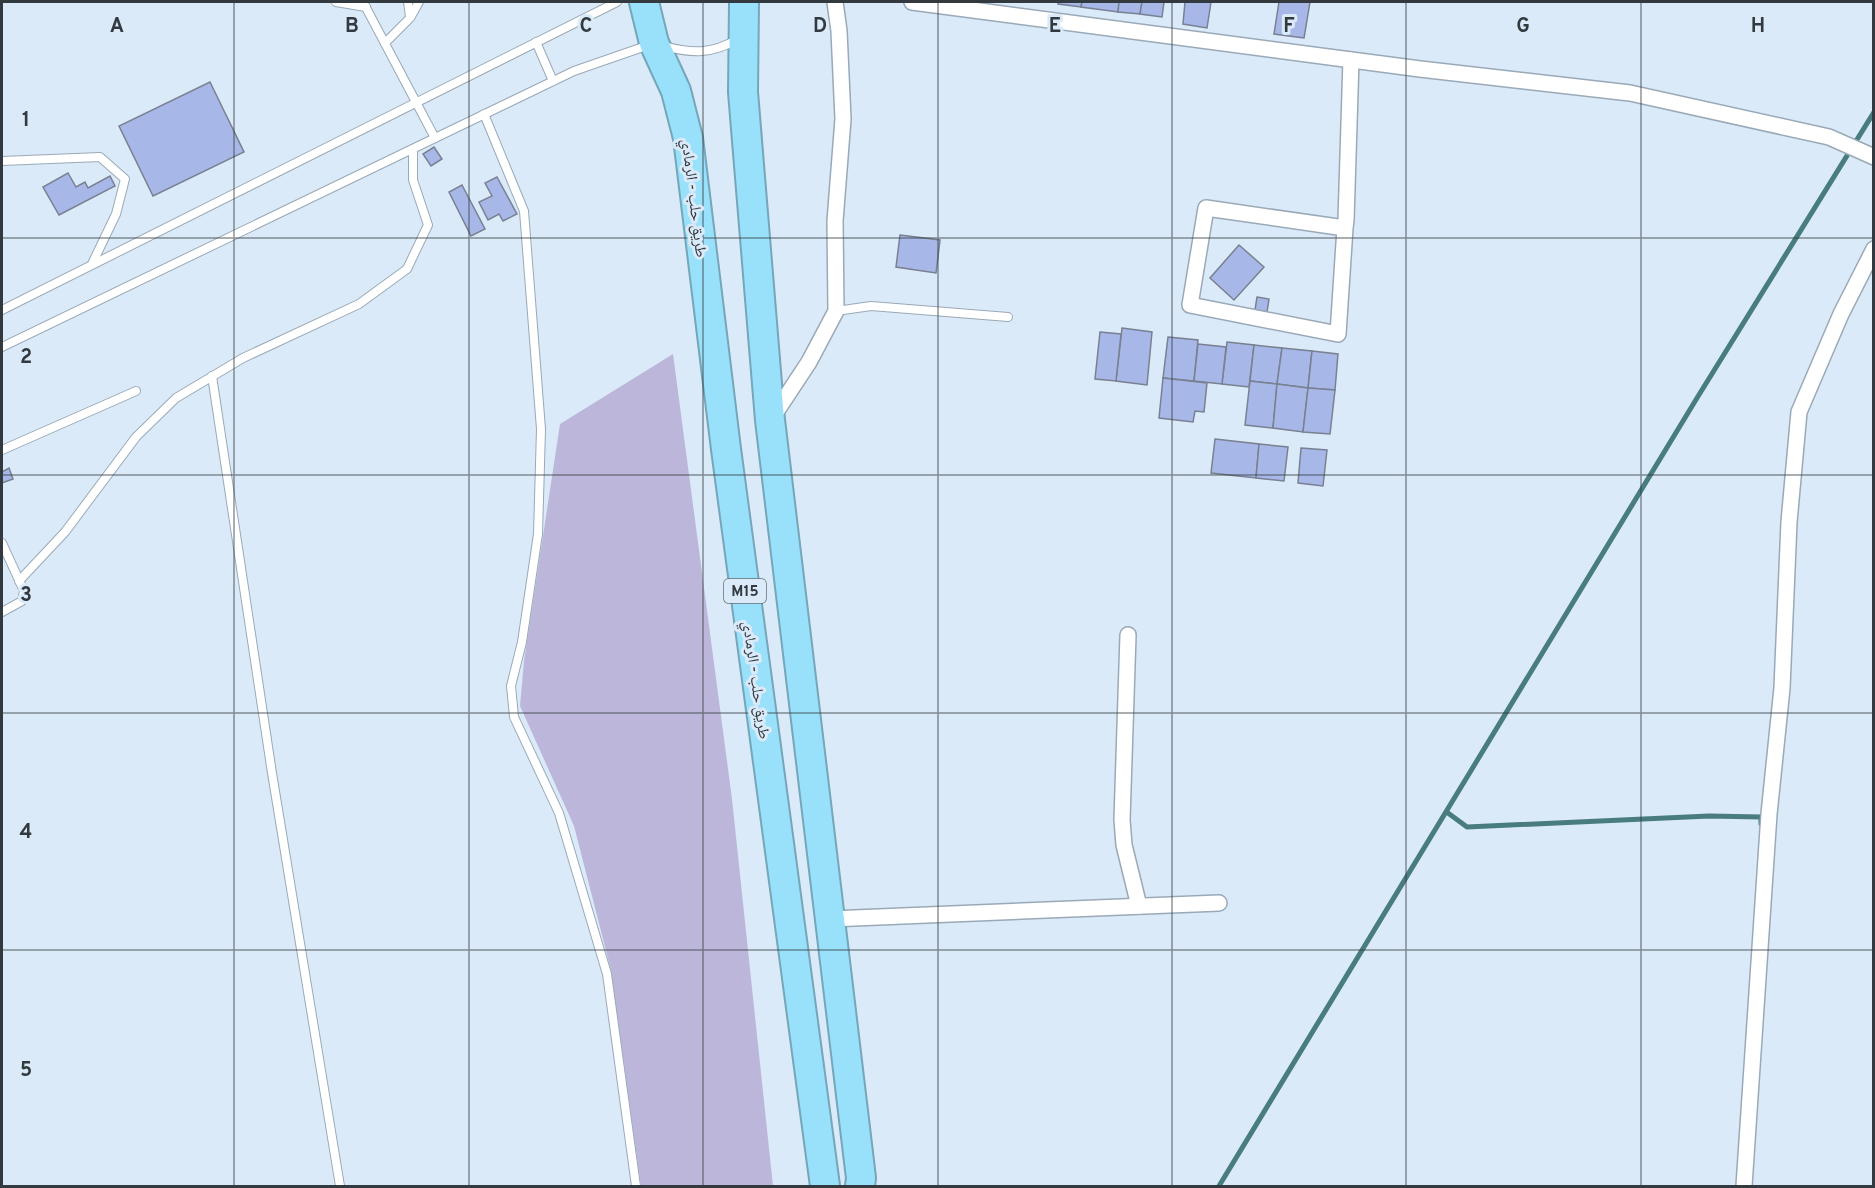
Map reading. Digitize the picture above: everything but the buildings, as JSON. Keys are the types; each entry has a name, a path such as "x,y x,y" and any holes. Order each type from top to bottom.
{"highway":[{"name":"طريق حلب - الرمادي","path":"644,2 654,43 676,92 688,138 726,448 825,1186"},
{"name":"M15","path":"744,2 745,115 770,420 861,1178 860,1186"}],"street":[{"path":"770,420 809,362 836,311 835,221 843,119 839,32 835,2"},
{"path":"912,2 1351,60 1630,93 1829,137 1874,157"},
{"path":"1345,228 1206,208 1191,305 1338,334 1345,228 1351,60"},
{"path":"1744,1186 1768,826 1782,688 1789,522 1799,412 1841,314 1874,249"},
{"path":"1128,635 1122,820 1124,844 1138,906"},
{"path":"830,919 1219,903"}],"lane":[{"path":"336,2 365,4 435,138"},
{"path":"408,2 410,18"},
{"path":"385,43 410,18 419,2"},
{"path":"2,310 618,2"},
{"path":"2,347 553,81 654,43 681,51 702,53 721,49 744,36"},
{"path":"536,42 553,81"},
{"path":"484,114 524,211 541,429 538,534 522,642 511,686 514,717 559,813 607,974 636,1186"},
{"path":"20,581 65,531 135,437 176,398 243,358 359,304 407,269 428,225 413,180 412,149"},
{"path":"2,161 100,157 125,179 116,214 92,264"},
{"path":"836,311 871,306 1008,317"},
{"path":"213,376 272,773 340,1186"},
{"path":"2,450 136,391"},
{"path":"2,543 24,591 22,601 2,612"}],"shaded area":[{"path":"673,354 732,799 773,1186 641,1186 611,970 574,826 520,706 524,661 560,424"}],"waterway":[{"path":"1219,1186 1697,398 1874,112"},
{"path":"1448,813 1467,827 1709,816 1761,817 1761,824"}]}
